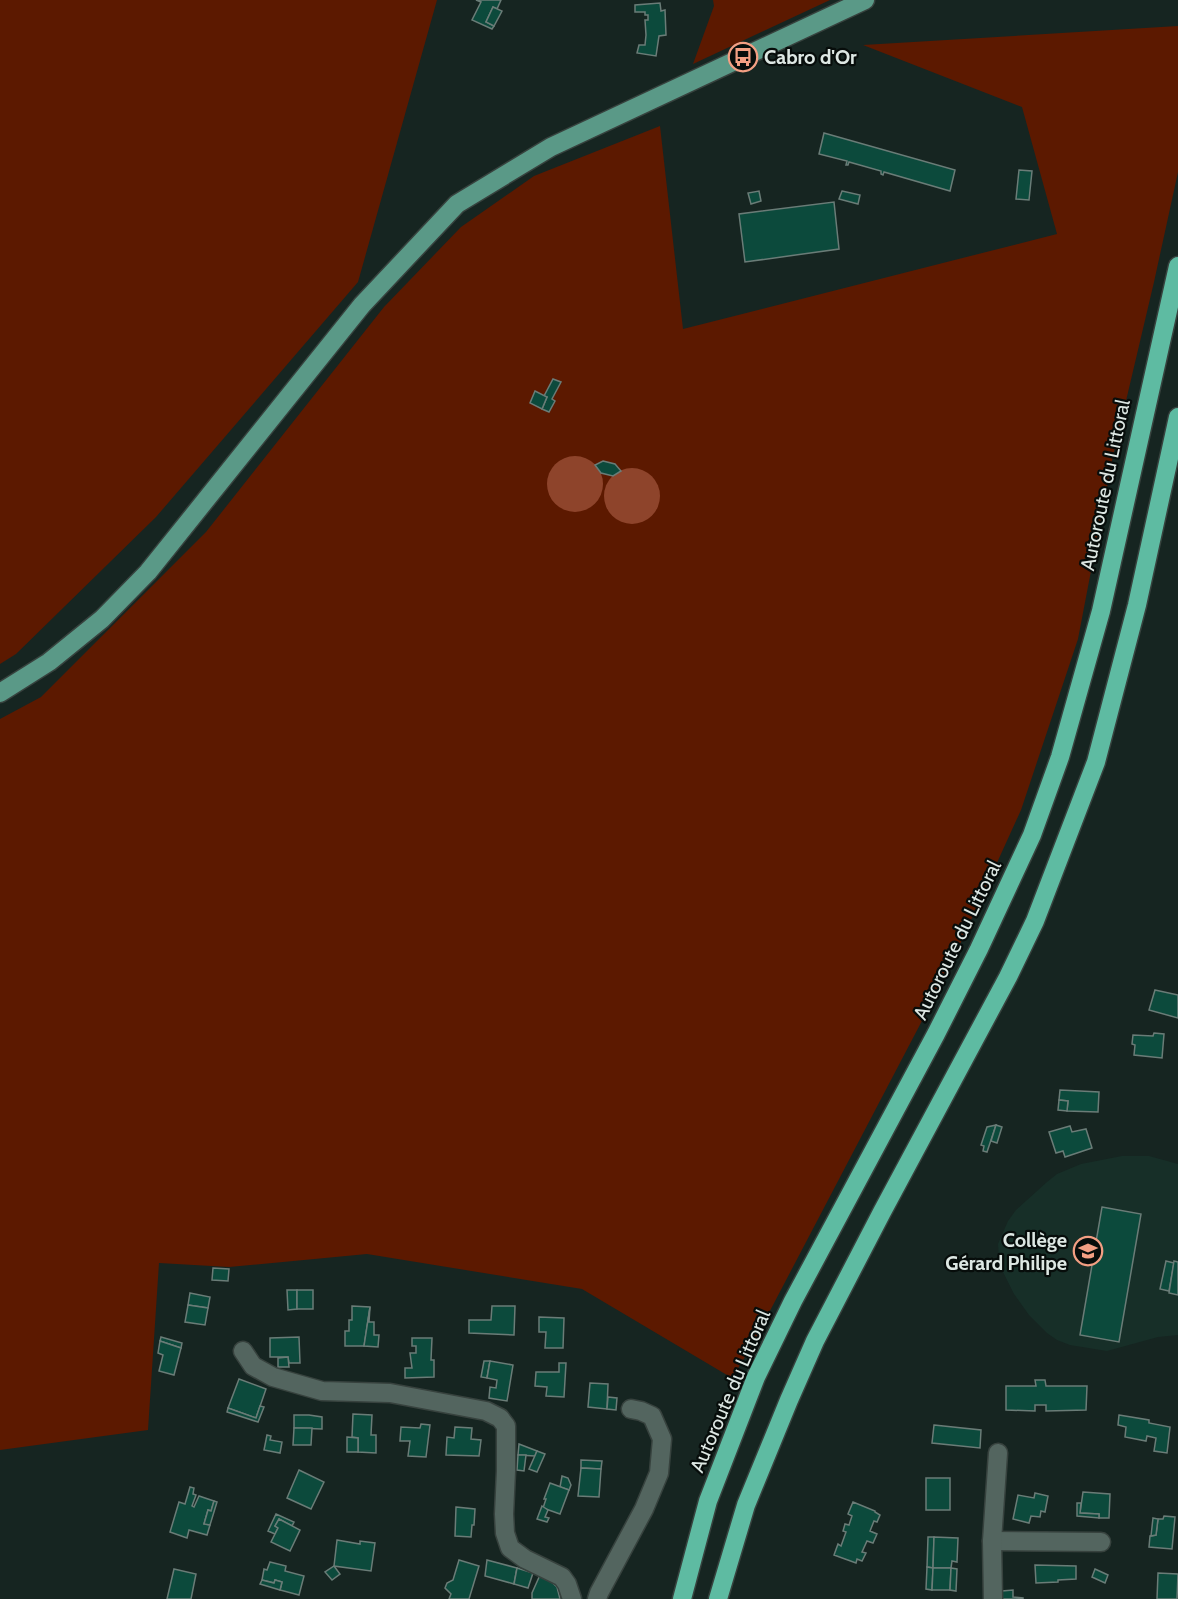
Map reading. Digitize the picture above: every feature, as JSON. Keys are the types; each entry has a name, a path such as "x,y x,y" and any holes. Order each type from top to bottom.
{"highway":[{"name":"Autoroute du Littoral","path":"682,1599 708,1501 756,1377 793,1301 979,950 1032,835 1060,757 1101,611 1178,266"},
{"path":"718,1599 746,1505 815,1341 1008,977 1035,921 1096,762 1137,605 1178,417"}],"main road":[{"path":"0,693 49,662 102,619 148,572 362,305 457,204 551,147 865,0"}],"street":[{"path":"243,1351 252,1366 273,1377 322,1391 390,1393 486,1410 500,1418 506,1426 504,1514 505,1533 510,1548 525,1559 562,1577 572,1599"},
{"path":"597,1599 644,1509 659,1473 663,1439 652,1416 631,1409"},
{"path":"993,1599 993,1541 998,1453"},
{"path":"993,1541 1101,1542"}],"shaded area":[{"path":"0,0 437,0 358,282 156,517 16,654 0,664"},
{"path":"713,0 830,0 693,64 714,6"},
{"path":"1178,26 1178,172 1113,456 1078,639 1021,810 946,975 751,1347 732,1378 582,1289 367,1254 229,1267 159,1263 148,1430 0,1450 0,719 41,697 206,532 384,307 461,227 534,176 660,126 683,329 1057,234 1022,107 863,45"},
{"path":"575,456 586,458 595,464 601,473 603,484 601,495 595,504 586,510 575,512 564,510 555,504 549,495 547,484 549,473 555,464 564,458"},
{"path":"632,468 643,470 652,476 658,485 660,496 658,507 652,516 643,522 632,524 621,522 612,516 606,507 604,496 606,485 612,476 621,470"},
{"name":"Collège Gérard Philipe","path":"1122,1156 1149,1156 1178,1164 1178,1335 1158,1337 1107,1351 1070,1345 1047,1333 1029,1315 1014,1294 1002,1270 998,1244 1008,1221 1016,1210 1057,1174 1081,1164"}],"building":[{"path":"476,0 501,0 497,9 493,7 486,22 494,26 492,29 472,20 481,2"},
{"path":"660,3 661,11 665,10 666,35 659,36 656,56 637,53 639,45 645,45 645,20 648,20 648,15 645,15 645,12 635,12 635,5"},
{"path":"493,7 502,11 494,26 486,22"},
{"path":"824,133 955,170 950,191 884,172 883,175 881,171 849,162 846,165 847,161 819,154"},
{"path":"1019,170 1032,171 1029,200 1016,199"},
{"path":"759,191 761,201 751,204 748,193"},
{"path":"842,191 860,195 858,204 839,199"},
{"path":"834,202 839,249 745,262 739,214"},
{"path":"553,379 561,382 552,399 555,401 549,412 542,409 547,397 544,396"},
{"path":"535,391 547,397 542,409 530,403"},
{"path":"603,461 615,464 621,471 613,476 601,473 595,465"},
{"path":"1155,990 1178,995 1178,1018 1149,1010"},
{"path":"1154,1033 1164,1034 1162,1058 1134,1055 1133,1035 1153,1036"},
{"path":"1060,1090 1099,1092 1098,1112 1067,1111 1068,1101 1059,1100"},
{"path":"1059,1100 1068,1101 1067,1111 1058,1110"},
{"path":"996,1125 987,1152 983,1151 984,1146 981,1145 987,1127"},
{"path":"996,1125 1002,1127 997,1143 991,1141"},
{"path":"1070,1126 1072,1132 1086,1129 1092,1148 1065,1157 1063,1151 1056,1153 1049,1132"},
{"path":"1102,1207 1141,1214 1119,1342 1080,1335"},
{"path":"1166,1261 1174,1263 1169,1291 1160,1289"},
{"path":"1174,1261 1178,1262 1178,1295 1169,1293"},
{"path":"213,1268 229,1269 228,1281 212,1280"},
{"path":"287,1290 297,1290 297,1309 288,1310"},
{"path":"297,1290 313,1290 313,1309 297,1309"},
{"path":"190,1293 210,1297 208,1308 188,1305"},
{"path":"188,1305 208,1308 205,1325 185,1322"},
{"path":"352,1306 370,1307 364,1346 345,1346 345,1331 349,1331"},
{"path":"492,1306 515,1306 514,1335 469,1333 469,1320 491,1320"},
{"path":"370,1307 369,1322 374,1322 374,1335 379,1335 378,1347 364,1346"},
{"path":"539,1317 564,1318 563,1348 545,1348 546,1332 539,1332"},
{"path":"161,1337 182,1343 181,1348 160,1341"},
{"path":"299,1337 300,1363 289,1363 288,1357 270,1357 270,1338"},
{"path":"412,1338 432,1338 431,1360 434,1360 434,1377 405,1378 405,1368 412,1368 410,1353 416,1353 416,1346 412,1346"},
{"path":"160,1341 181,1348 174,1375 159,1371 163,1355 158,1353"},
{"path":"288,1357 289,1367 278,1367 278,1358"},
{"path":"484,1361 490,1361 487,1378 481,1377"},
{"path":"490,1361 513,1365 507,1401 489,1398 490,1387 496,1388 497,1380 487,1378"},
{"path":"559,1363 566,1363 564,1397 546,1396 547,1387 535,1386 536,1372 559,1372"},
{"path":"239,1379 266,1389 256,1418 228,1408"},
{"path":"1035,1380 1045,1380 1046,1386 1087,1386 1086,1410 1046,1411 1046,1405 1035,1405 1035,1411 1006,1410 1006,1386 1036,1386"},
{"path":"590,1383 608,1384 607,1409 588,1407"},
{"path":"608,1397 617,1398 616,1410 607,1409"},
{"path":"260,1406 264,1407 258,1422 227,1412 228,1408 256,1418"},
{"path":"353,1414 372,1415 371,1435 376,1435 376,1453 358,1452 358,1438 352,1437"},
{"path":"294,1415 322,1417 322,1429 294,1428"},
{"path":"1119,1415 1149,1420 1149,1423 1170,1427 1167,1453 1154,1451 1156,1438 1147,1436 1146,1441 1125,1437 1126,1427 1118,1425"},
{"path":"421,1424 430,1425 426,1457 408,1456 410,1441 400,1441 401,1427 420,1428"},
{"path":"934,1425 981,1430 980,1448 932,1443"},
{"path":"455,1427 472,1428 471,1439 481,1440 479,1456 446,1455 447,1437 454,1438"},
{"path":"294,1428 312,1428 311,1445 293,1445"},
{"path":"267,1435 271,1436 270,1440 282,1442 280,1453 264,1450"},
{"path":"347,1437 358,1438 358,1452 347,1452"},
{"path":"519,1444 537,1451 535,1456 518,1455"},
{"path":"537,1451 545,1454 537,1472 529,1469"},
{"path":"518,1455 526,1455 524,1471 517,1470"},
{"path":"581,1460 602,1461 601,1469 581,1468"},
{"path":"581,1468 601,1469 599,1497 578,1496"},
{"path":"299,1470 324,1482 311,1509 287,1498"},
{"path":"562,1476 568,1478 571,1485 569,1490 560,1487"},
{"path":"926,1478 950,1478 950,1510 926,1510"},
{"path":"550,1483 569,1490 560,1514 543,1508"},
{"path":"190,1487 194,1488 193,1494 196,1495 192,1506 194,1507 199,1496 214,1501 211,1511 208,1510 204,1524 210,1525 207,1535 189,1530 187,1538 170,1532 179,1502 185,1504"},
{"path":"1083,1492 1110,1494 1109,1518 1099,1518 1099,1514 1080,1513"},
{"path":"1035,1493 1048,1496 1045,1512 1041,1511 1040,1517 1031,1516 1029,1523 1013,1519 1018,1495 1034,1498"},
{"path":"214,1501 217,1502 210,1525 204,1524 208,1510 211,1511"},
{"path":"853,1502 880,1515 877,1522 874,1521 870,1531 877,1534 873,1543 867,1541 862,1552 866,1553 862,1561 857,1559 856,1563 834,1555 838,1544 841,1546 846,1532 843,1531 845,1524 849,1525 852,1516 848,1514"},
{"path":"1077,1503 1081,1503 1080,1513 1099,1514 1099,1518 1077,1516"},
{"path":"542,1506 548,1510 545,1517 549,1518 547,1522 537,1519"},
{"path":"456,1507 475,1509 471,1537 455,1536"},
{"path":"276,1514 294,1522 292,1526 279,1519 275,1526 278,1528 275,1534 268,1531"},
{"path":"1164,1516 1175,1517 1172,1549 1149,1547 1150,1536 1156,1535 1158,1519 1163,1519"},
{"path":"1153,1518 1158,1519 1156,1535 1151,1536"},
{"path":"279,1519 300,1530 290,1551 271,1542 278,1528 275,1526"},
{"path":"928,1537 934,1537 933,1568 927,1567"},
{"path":"934,1537 958,1538 957,1562 952,1561 951,1568 933,1568"},
{"path":"337,1540 360,1544 360,1541 375,1543 371,1571 334,1566"},
{"path":"459,1560 479,1566 469,1599 449,1599 451,1594 445,1588 447,1583 453,1580"},
{"path":"487,1560 517,1568 514,1584 485,1576"},
{"path":"270,1562 286,1566 285,1571 304,1576 299,1595 280,1590 282,1582 262,1580 264,1569 267,1570"},
{"path":"1035,1565 1076,1566 1076,1579 1036,1583"},
{"path":"334,1566 340,1574 332,1580 325,1572"},
{"path":"927,1567 933,1568 932,1590 926,1589"},
{"path":"517,1568 533,1573 528,1588 514,1584"},
{"path":"933,1568 951,1568 950,1590 932,1590"},
{"path":"951,1568 957,1569 956,1591 950,1590"},
{"path":"174,1569 196,1574 191,1599 167,1599"},
{"path":"1095,1569 1108,1575 1105,1583 1092,1577"},
{"path":"1158,1573 1178,1574 1177,1599 1157,1599"},
{"path":"540,1575 545,1576 557,1587 560,1599 532,1599 532,1593"},
{"path":"262,1580 282,1582 280,1590 260,1584"},
{"path":"1013,1590 1013,1597 1023,1599 1002,1599 1002,1591"}],"place":[{"name":"Cabro d'Or","path":"743,57"},
{"name":"Collège Gérard Philipe","path":"1088,1251"}]}
